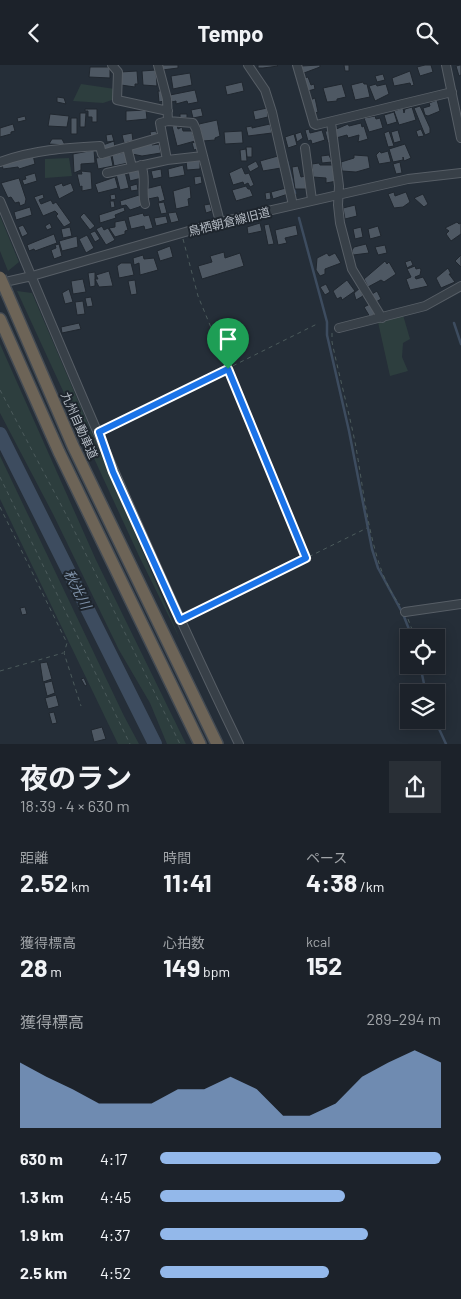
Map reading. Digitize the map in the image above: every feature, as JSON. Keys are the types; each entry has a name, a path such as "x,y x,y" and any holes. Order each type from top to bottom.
{"highway":[{"name":"九州自動車道","path":"0,277 73,446 217,744"},
{"path":"0,319 58,452 200,744"}],"street":[{"path":"112,65 118,72 117,101 168,111"},
{"path":"158,65 168,99 168,121"},
{"path":"248,65 265,90 272,112 293,205"},
{"path":"297,65 314,124 331,122 452,93"},
{"path":"446,65 461,138"},
{"path":"167,160 161,137 160,123 168,121 193,123 220,222"},
{"path":"331,122 340,223 352,269 382,318"},
{"path":"0,162 40,150 100,146 102,154 161,137"},
{"path":"127,147 132,167"},
{"path":"305,148 312,201"},
{"path":"107,173 167,160 203,156"},
{"path":"141,165 145,178 142,191 146,204"},
{"name":"鳥栖朝倉線旧道","path":"0,283 32,276 220,222 408,179 461,173"},
{"path":"0,201 99,432 113,472 239,744"},
{"path":"339,328 425,306 461,286"},
{"path":"405,612 461,604"}],"path":[{"path":"181,233 198,296 306,558"},
{"path":"99,432 317,325"},
{"path":"339,328 332,334 332,342 353,434 375,551 395,599 405,612 412,629"},
{"path":"0,390 68,518 180,744"},
{"path":"0,477 130,744"},
{"path":"0,507 67,643 64,653 81,706"},
{"path":"180,620 367,528"},
{"path":"0,671 64,653"}],"shaded area":[{"path":"81,84 115,89 115,99 103,103 73,101"},
{"path":"69,158 72,176 45,178 45,159"},
{"path":"0,216 19,262 8,271 0,251"},
{"path":"17,291 32,293 180,639 139,556"},
{"path":"403,315 410,339 403,343 402,357 408,371 390,376 378,322"},
{"path":"0,344 96,560 186,744 167,744 150,703 119,650 53,514 0,413"},
{"path":"0,456 139,744 118,744 0,499"}],"building":[{"path":"162,65 178,65 178,68 162,70"},
{"path":"258,65 277,65 278,66 258,68"},
{"path":"320,65 320,67 304,73 301,66"},
{"path":"344,65 349,65 349,71 345,71"},
{"path":"431,65 433,72 420,76 417,67"},
{"path":"461,65 461,75 459,76 456,66"},
{"path":"90,67 110,67 110,78 89,77"},
{"path":"156,70 157,86 143,85 142,71"},
{"path":"137,71 138,84 135,84 135,87 121,85 120,72"},
{"path":"410,71 414,85 411,86 410,83 394,86 392,78"},
{"path":"190,73 192,85 173,89 171,76"},
{"path":"383,74 385,80 377,82 375,76"},
{"path":"308,77 311,85 314,84 315,89 308,91 304,78"},
{"path":"242,82 244,91 227,95 225,86"},
{"path":"363,82 367,84 370,97 355,100 351,85"},
{"path":"342,84 346,97 337,99 337,101 327,102 323,88"},
{"path":"376,84 377,86 386,84 389,94 375,101 369,86"},
{"path":"195,90 198,102 188,104 187,101 176,104 176,101 172,102 170,95"},
{"path":"158,91 163,91 164,101 159,102"},
{"path":"57,97 64,98 66,104 57,102"},
{"path":"315,98 318,112 313,114 310,100"},
{"path":"437,100 440,111 428,116 425,115 423,108 430,106 429,103"},
{"path":"420,106 430,128 430,133 425,135 414,108"},
{"path":"412,107 416,120 399,125 394,111 403,108 404,113 405,109"},
{"path":"201,108 203,116 193,118 191,110"},
{"path":"267,108 268,117 255,120 253,111"},
{"path":"85,109 97,109 97,122 92,122 92,117 88,117 88,111 85,111"},
{"path":"146,110 147,119 126,121 126,111"},
{"path":"394,112 397,122 387,125 384,115"},
{"path":"80,113 86,113 85,127 80,127"},
{"path":"50,114 69,116 67,127 48,126"},
{"path":"180,114 187,114 187,118 180,118"},
{"path":"25,116 26,120 18,122 17,118"},
{"path":"375,116 376,119 380,118 383,128 369,132 364,118"},
{"path":"71,118 77,118 77,134 71,134"},
{"path":"217,120 220,136 215,138 215,140 203,141 199,124"},
{"path":"361,123 362,127 364,126 368,139 358,142 359,135 348,138 347,135 336,138 334,130 348,124 349,126"},
{"path":"13,124 15,131 0,137 0,128"},
{"path":"270,124 272,133 248,136 246,127 252,126 252,128"},
{"path":"177,125 178,129 182,127 183,131 192,131 195,141 177,146 172,126"},
{"path":"309,129 310,133 322,130 325,140 312,144 311,140 308,141 305,130"},
{"path":"421,129 424,136 418,137 416,131"},
{"path":"398,130 401,141 394,143 391,132"},
{"path":"156,131 157,135 151,137 150,132"},
{"path":"242,131 243,143 225,144 224,132"},
{"path":"325,131 330,131 332,142 328,143"},
{"path":"389,131 394,146 388,147 384,133"},
{"path":"301,132 303,138 297,142 295,134"},
{"path":"132,133 133,141 124,143 122,135"},
{"path":"112,134 114,141 107,142 106,135"},
{"path":"294,134 297,145 288,148 285,137"},
{"path":"52,139 62,139 65,145 49,144"},
{"path":"114,141 115,148 104,150 103,145"},
{"path":"195,142 197,149 194,150 192,143"},
{"path":"152,143 152,145 159,144 161,153 142,156 132,154 131,149"},
{"path":"405,144 411,158 404,161 403,157 403,160 393,162 389,149"},
{"path":"246,147 252,147 252,157 247,157"},
{"path":"246,149 247,161 241,161 240,150"},
{"path":"94,150 95,163 81,164 81,170 74,173 73,154"},
{"path":"380,151 381,153 388,151 391,162 379,164 376,155"},
{"path":"125,152 128,163 114,166 112,155"},
{"path":"33,155 35,164 19,169 18,167 3,169 2,164"},
{"path":"329,155 332,162 322,163 321,156"},
{"path":"354,155 368,156 370,168 356,172 342,171 341,162 354,158"},
{"path":"111,156 113,166 98,169 96,158"},
{"path":"278,156 281,168 263,171 260,161"},
{"path":"200,160 200,169 187,170 186,161"},
{"path":"256,161 259,167 250,172 247,166"},
{"path":"400,162 402,173 396,174 393,164"},
{"path":"319,163 320,165 333,165 337,181 326,183 326,178 313,177 312,164"},
{"path":"183,165 185,175 169,178 168,169"},
{"path":"298,166 301,177 305,176 308,189 295,189 292,167"},
{"path":"242,167 245,174 249,173 254,185 250,187 248,183 244,185 243,182 233,185 229,173"},
{"path":"140,169 142,178 130,181 128,171"},
{"path":"161,169 162,177 153,179 151,171"},
{"path":"81,171 91,172 92,189 82,191 77,174 82,174"},
{"path":"125,172 129,188 120,190 116,174"},
{"path":"35,173 37,181 24,185 22,180 26,179 25,176"},
{"path":"201,176 202,183 195,185 194,177"},
{"path":"115,177 118,188 98,193 95,184"},
{"path":"19,178 26,199 25,204 20,206 19,202 15,203 11,197 8,198 1,183"},
{"path":"62,183 63,186 71,183 74,191 59,199 54,186"},
{"path":"137,184 138,190 131,191 130,186"},
{"path":"161,185 165,200 159,202 158,197 148,199 145,189"},
{"path":"190,186 191,198 188,199 189,206 176,209 173,191"},
{"path":"246,186 250,189 253,196 236,201 232,190"},
{"path":"286,188 288,194 273,199 271,192"},
{"path":"270,192 271,199 266,200 265,193"},
{"path":"394,192 395,196 406,192 410,202 403,207 394,208 388,194"},
{"path":"43,194 44,198 39,200 41,204 51,200 53,204 56,202 71,223 64,227 56,216 58,214 55,211 43,216 34,197"},
{"path":"115,194 116,199 111,200 110,195"},
{"path":"423,194 428,204 424,207 414,198"},
{"path":"139,195 142,205 139,207 130,210 126,205 121,206 120,201"},
{"path":"110,201 114,201 115,207 111,208"},
{"path":"164,202 167,213 161,214 158,203"},
{"path":"210,204 212,211 206,213 204,205"},
{"path":"355,205 357,216 345,219 343,208"},
{"path":"30,207 32,215 16,220 14,212"},
{"path":"124,207 125,211 115,215 116,218 100,223 99,215"},
{"path":"176,212 179,221 171,223 168,213"},
{"path":"84,213 95,226 90,230 80,217"},
{"path":"143,213 144,216 149,215 153,228 145,230 144,226 131,229 128,217"},
{"path":"166,216 168,223 156,226 154,218"},
{"path":"125,220 128,230 125,231 125,234 115,237 109,228 115,227 115,222"},
{"path":"457,222 461,223 461,234 451,241 446,234 449,231 445,228"},
{"path":"50,223 52,228 47,230 45,226"},
{"path":"260,223 262,231 248,234 247,227"},
{"path":"269,224 274,244 268,245 264,225"},
{"path":"23,225 28,234 22,237 18,227"},
{"path":"296,225 298,235 285,238 287,243 278,245 275,230"},
{"path":"102,226 104,230 108,228 115,240 106,245 96,229"},
{"path":"378,226 381,236 370,239 368,229"},
{"path":"70,227 72,236 63,238 61,229"},
{"path":"361,227 363,237 355,239 353,229"},
{"path":"95,231 100,239 95,242 90,233"},
{"path":"54,234 57,243 35,251 34,249 29,251 27,245"},
{"path":"87,235 94,248 86,253 79,239"},
{"path":"77,236 78,247 62,251 59,241"},
{"path":"59,244 62,256 54,259 51,250 56,248 55,245"},
{"path":"366,244 369,253 353,255 352,250 354,247"},
{"path":"385,245 387,253 378,255 375,247"},
{"path":"170,246 173,257 160,261 157,251"},
{"path":"224,252 225,258 240,253 244,266 202,279 198,266 212,262 210,256"},
{"path":"327,253 329,256 335,253 341,263 325,269 325,274 320,276 316,270 317,258"},
{"path":"143,255 144,259 154,258 158,270 140,275 139,263 134,265 133,258"},
{"path":"461,255 461,267 455,261"},
{"path":"411,260 413,265 407,268 405,262"},
{"path":"385,261 387,264 389,262 396,274 384,282 381,280 368,287 364,279"},
{"path":"121,263 131,263 134,275 119,278 117,266"},
{"path":"415,266 416,269 420,268 421,270 420,275 415,277 416,279 423,277 428,286 410,290 406,279 411,277 407,269"},
{"path":"448,268 451,274 449,274 455,282 441,288 436,278"},
{"path":"109,271 113,286 99,287 95,279 98,279 96,275"},
{"path":"95,272 95,286 90,287 88,273"},
{"path":"83,279 86,292 73,294 71,281"},
{"path":"135,280 137,294 131,295 128,281"},
{"path":"347,280 355,291 342,300 341,297 337,299 333,291"},
{"path":"326,284 330,292 325,295 320,287"},
{"path":"360,288 363,296 356,300 354,293"},
{"path":"69,289 73,302 65,304 62,293"},
{"path":"377,291 381,299 376,302 372,294"},
{"path":"91,297 93,306 87,307 85,298"},
{"path":"83,301 85,314 77,315 75,302"},
{"path":"370,304 376,313 370,317 364,307"},
{"path":"79,323 81,329 62,333 61,327"},
{"path":"25,607 27,614 22,615 20,608"},
{"path":"47,662 52,679 43,682 40,663"},
{"path":"84,678 87,685 85,686 81,679"},
{"path":"52,681 55,693 47,696 44,683"},
{"path":"56,695 59,706 48,709 45,698"},
{"path":"54,712 57,723 52,724 49,713"},
{"path":"102,727 106,739 94,742 91,730"}],"waterway":[{"path":"287,161 295,193"},
{"path":"299,218 327,322 327,335 349,431 372,549 378,568 403,614 409,629"},
{"path":"454,323 461,344"},
{"name":"秋光川","path":"0,434 155,744"},
{"path":"422,674 424,684"},
{"path":"439,729 446,744"}],"route":[{"path":"228,369 306,558 180,620 113,472 99,432 228,369"}]}
